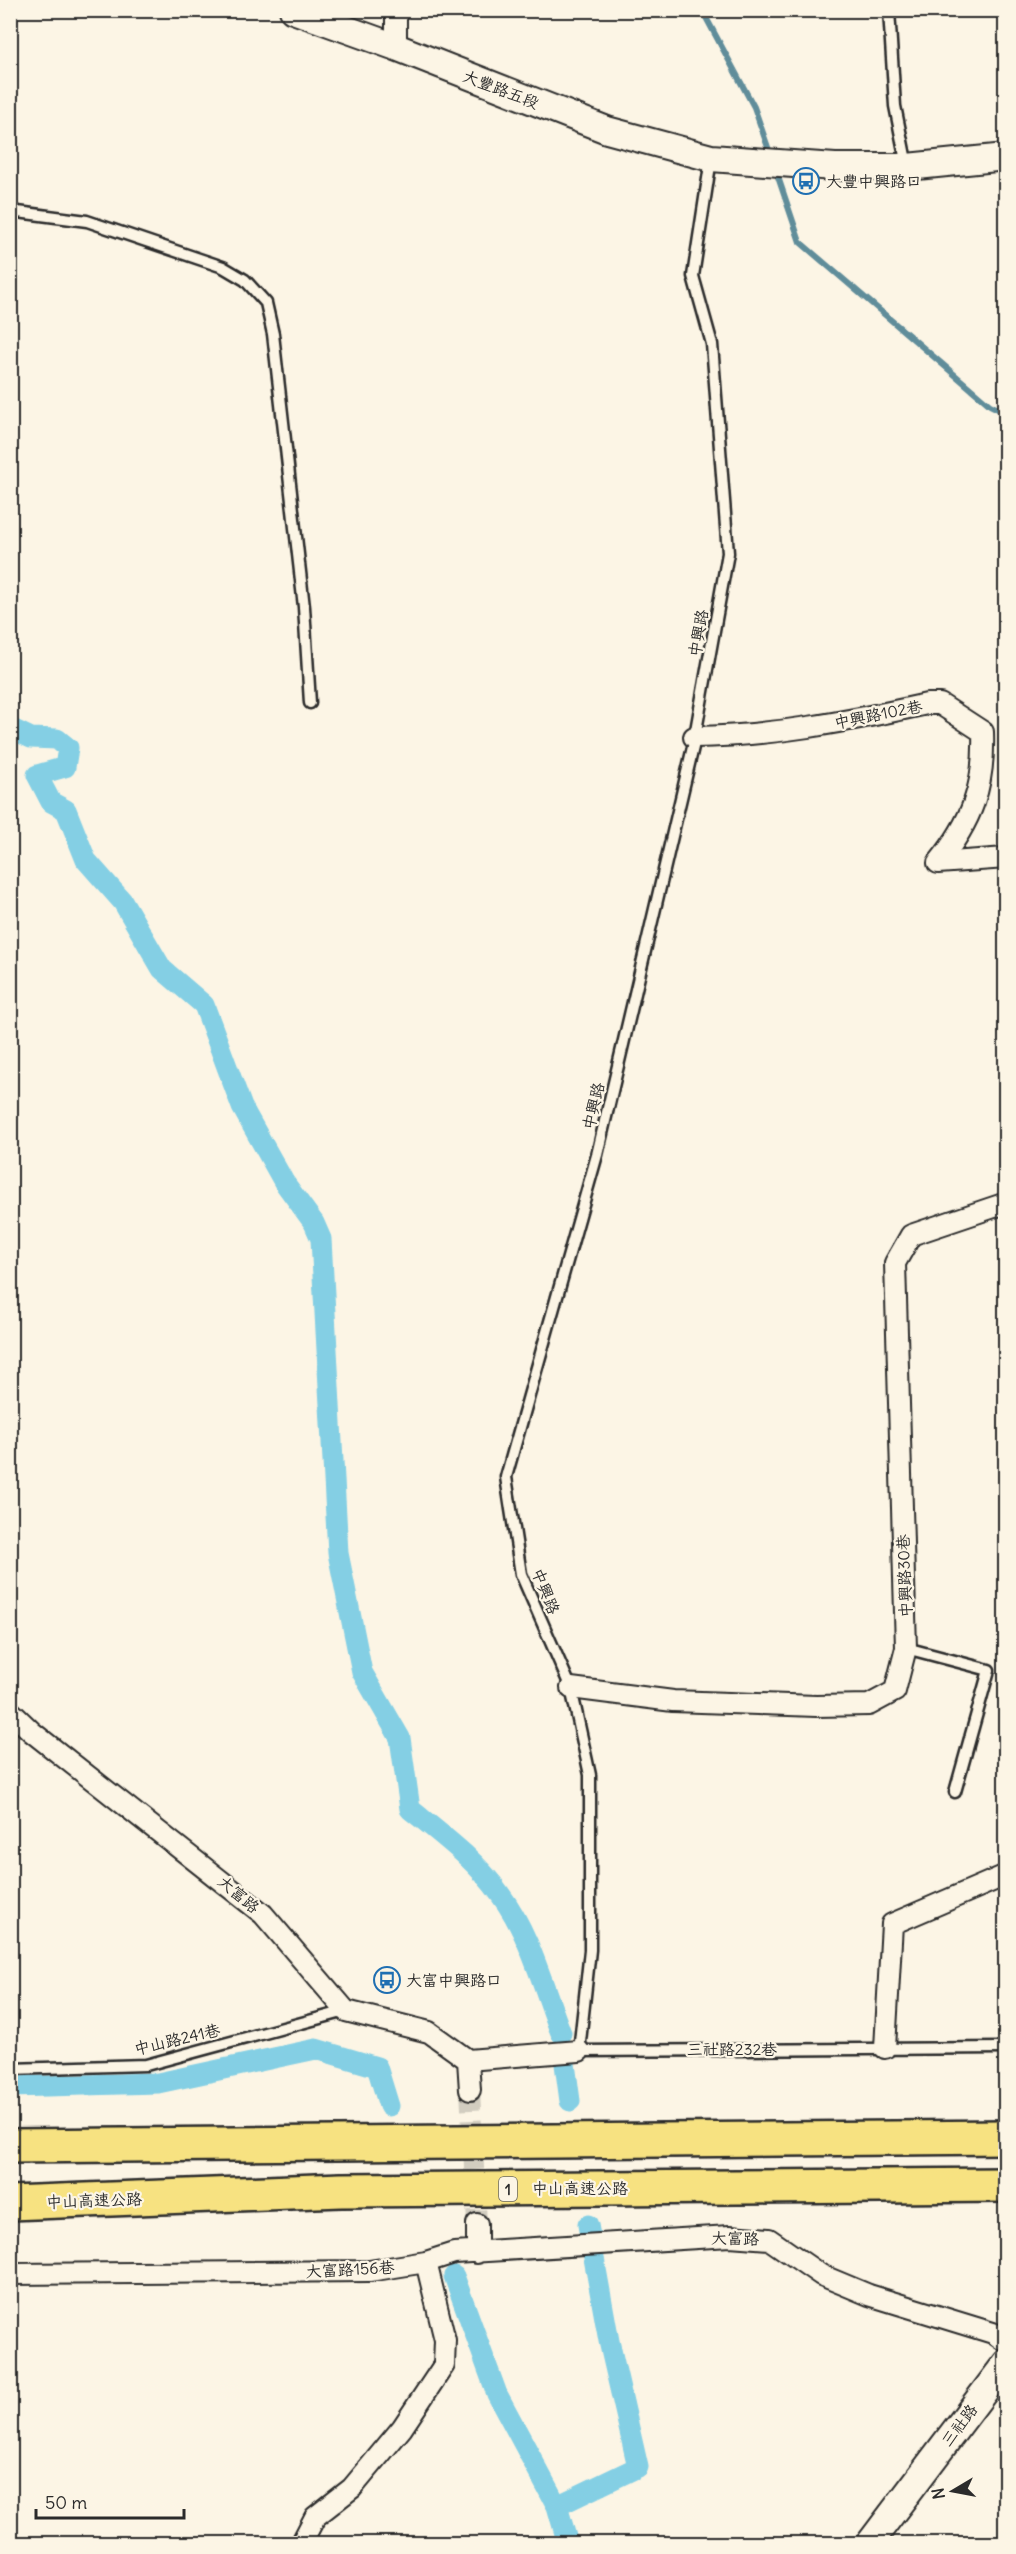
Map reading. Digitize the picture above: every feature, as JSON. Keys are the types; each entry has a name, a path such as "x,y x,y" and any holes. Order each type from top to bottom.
{"highway":[{"path":"10,2146 1005,2137"},
{"name":"中山高速公路","path":"10,2203 341,2190 1005,2185"}],"street":[{"name":"大豐路五段","path":"293,10 396,47 607,130 711,158 835,167 907,167 1005,157"},
{"path":"396,10 396,47"},
{"name":"中興路102巷","path":"694,737 744,736 786,731 927,704 940,704 983,732 984,761 977,792 960,836 938,863 1005,858"},
{"name":"中興路30巷","path":"571,1688 673,1701 816,1706 869,1705 895,1691 906,1648 894,1263 911,1235 1005,1203"},
{"name":"大富路","path":"10,1711 32,1732 263,1914 346,2011"},
{"path":"885,2048 892,1924 1005,1875"},
{"path":"346,2011 429,2032 468,2060 579,2051"},
{"path":"468,2060 470,2090"},
{"path":"477,2224 477,2253"},
{"name":"大富路","path":"426,2262 454,2253 730,2236 769,2239 821,2275 869,2295 993,2332 1005,2342"},
{"path":"301,2544 315,2517 352,2488 402,2428 444,2365 445,2340 426,2262"},
{"name":"大富路156巷","path":"10,2274 369,2271 426,2262"},
{"name":"三社路","path":"869,2544 1005,2363"}],"lane":[{"path":"889,10 895,106 907,167"},
{"name":"中興路","path":"579,2051 590,1950 590,1775 571,1688 521,1574 506,1477 597,1155 694,737 728,553 712,344 693,276 711,158"},
{"path":"10,211 87,221 223,267 244,280 266,303 273,334 294,524 310,703"},
{"path":"906,1648 988,1670 956,1792"},
{"name":"中山路241巷","path":"10,2069 146,2065 346,2011"},
{"name":"三社路232巷","path":"579,2051 1005,2048"}],"waterway":[{"path":"702,10 754,107 771,156"},
{"path":"775,168 800,242 990,405 1006,413"},
{"path":"10,728 31,738 57,739 68,748 65,767 37,775 51,802 66,810 86,860 123,902 162,969 204,1005 242,1107 284,1182 314,1223 321,1239 338,1553 362,1672 400,1738 410,1809 469,1859 500,1894 528,1943 561,2033"},
{"path":"10,2087 158,2083 316,2049 377,2067 389,2106"},
{"path":"565,2064 570,2101"},
{"path":"557,2506 638,2467 609,2341 588,2225"},
{"path":"454,2276 497,2394 557,2506 568,2544"}],"tunnel":[{"path":"470,2090 477,2224"}],"place":[{"name":"大豐中興路口","path":"806,181"},
{"name":"大富中興路口","path":"387,1980"}]}
